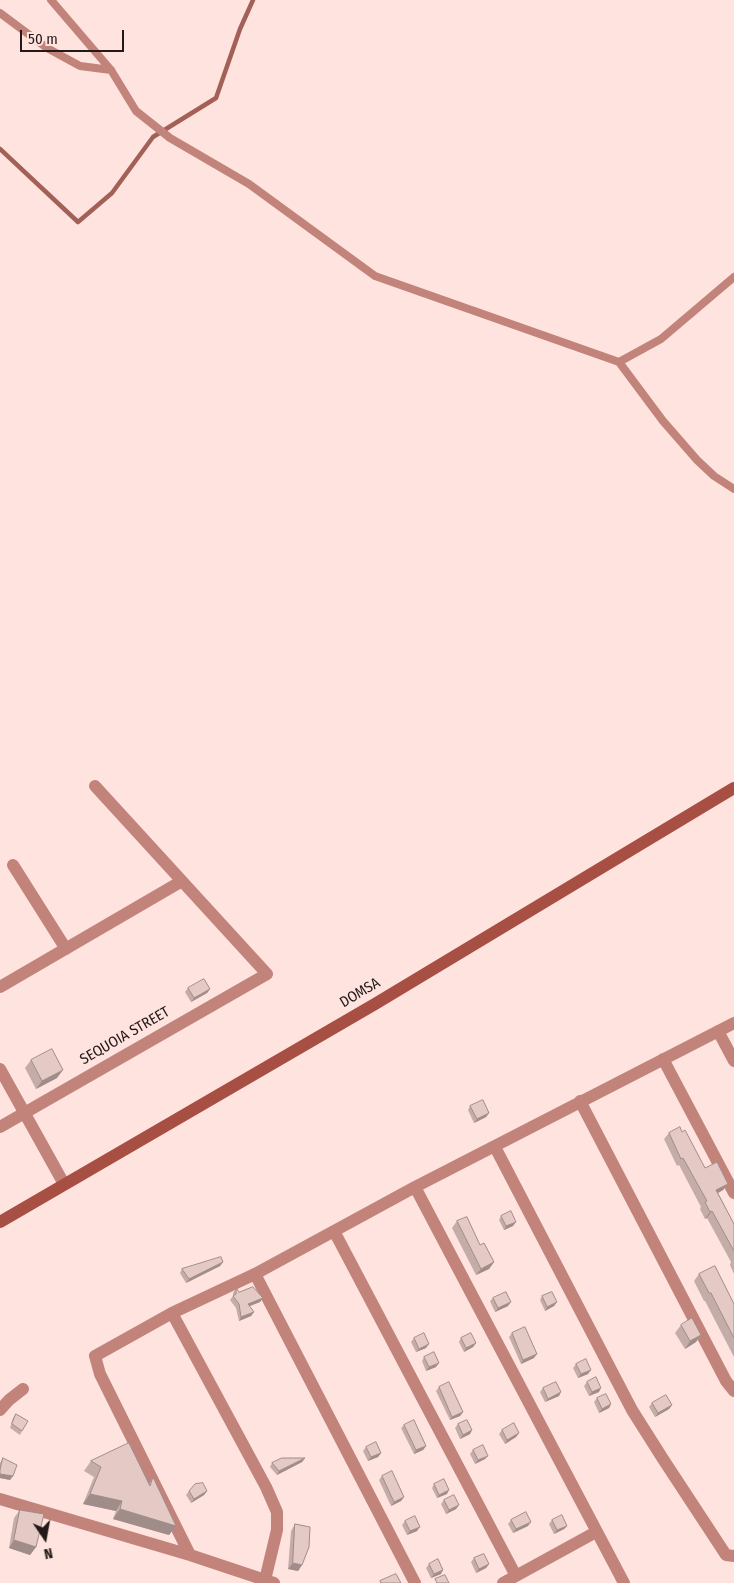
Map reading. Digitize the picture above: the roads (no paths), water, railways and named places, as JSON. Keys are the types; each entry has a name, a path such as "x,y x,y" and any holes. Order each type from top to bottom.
{"main road":[{"name":"DOMSA","path":"0,1222 366,1009 734,788"}],"street":[{"path":"0,987 182,881 95,786"},
{"path":"13,865 66,949"},
{"name":"SEQUOIA STREET","path":"0,1127 267,974 182,881"},
{"path":"190,1555 100,1374 96,1356 172,1313 255,1274 415,1187 734,1023"},
{"path":"718,1031 734,1061"},
{"path":"663,1059 734,1193"},
{"path":"0,1069 64,1184"},
{"path":"580,1101 726,1381 734,1392"},
{"path":"495,1147 632,1410 726,1555 734,1556"},
{"path":"415,1187 624,1583"},
{"path":"334,1230 516,1576"},
{"path":"255,1274 415,1583"},
{"path":"0,1499 190,1555 270,1581 277,1530 276,1512 266,1487 172,1313"},
{"path":"0,1410 23,1389"},
{"path":"503,1583 596,1532"}],"lane":[{"path":"51,0 112,70 136,112 170,138 249,184 375,276 619,362 663,421 691,453 714,476 732,486"},
{"path":"0,13 47,48 80,66 112,70"},
{"path":"619,362 660,339 734,276"}],"waterway":[{"path":"0,149 78,222 112,193 153,137 216,98 240,29 253,0"}]}
